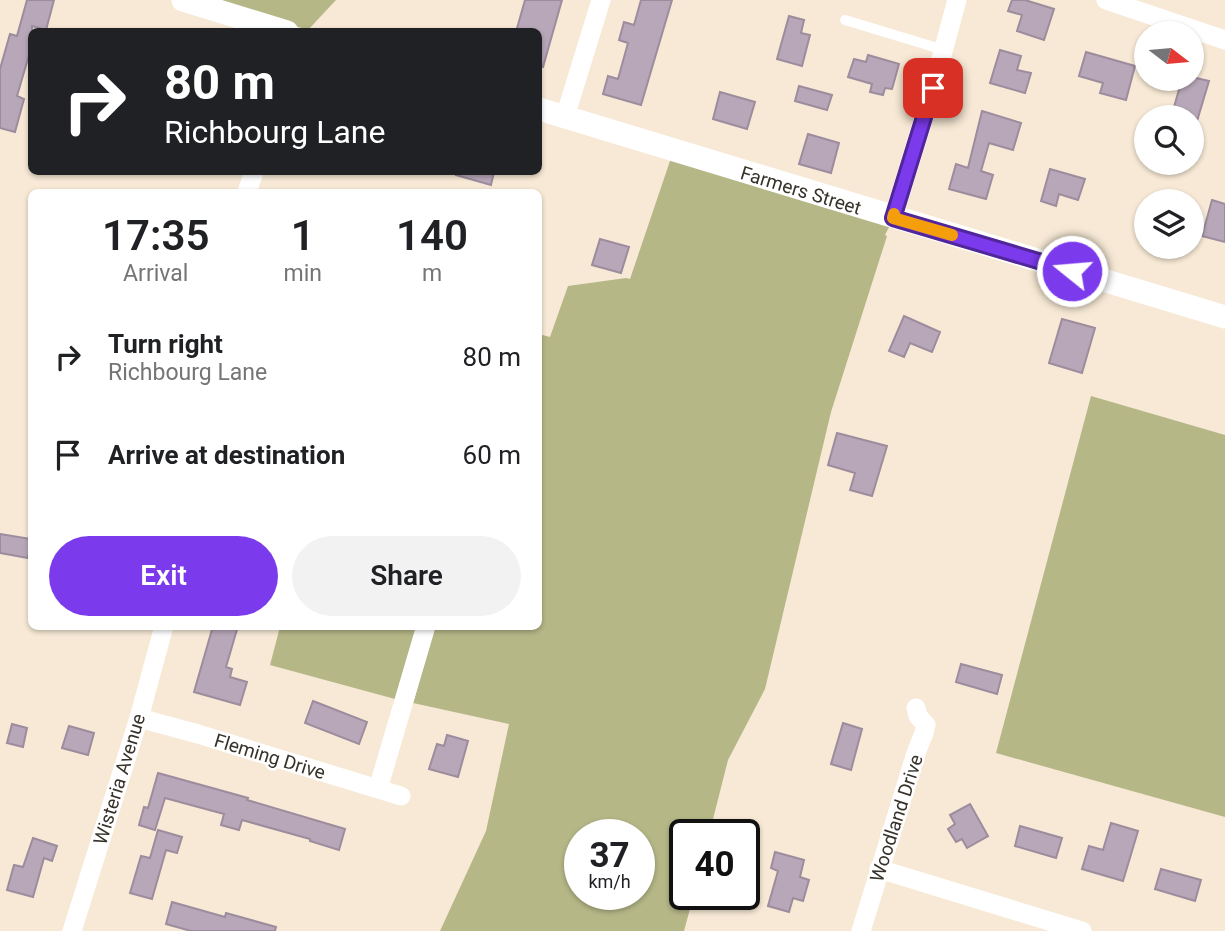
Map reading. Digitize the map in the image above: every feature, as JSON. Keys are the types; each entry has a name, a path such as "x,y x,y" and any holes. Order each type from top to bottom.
{"street":[{"path":"183,0 274,28"},
{"path":"565,117 601,0"},
{"path":"893,218 957,0"},
{"path":"1106,0 1225,40"},
{"name":"Farmers Street","path":"542,110 1225,317"},
{"name":"Wisteria Avenue","path":"72,931 139,718 163,630"},
{"path":"377,789 425,630"},
{"name":"Woodland Drive","path":"861,931 926,725 918,716 916,708"},
{"name":"Fleming Drive","path":"139,718 401,796"},
{"path":"879,869 1082,931"}],"lane":[{"path":"845,20 944,50"}],"green space":[{"path":"211,0 336,0 310,28 302,28"},
{"path":"671,158 890,225 831,412 765,689 728,760 713,819 669,819 669,910 690,910 684,931 440,931 486,831 509,724 413,703 434,630 542,630 542,335 550,337 568,286 630,279"},
{"path":"1091,396 1225,435 1225,817 996,753"},
{"path":"279,630 415,630 395,699 270,665"}],"building":[{"path":"27,0 54,0 47,28 28,28 28,59 17,96 24,99 15,132 0,128 0,69 10,34 17,36"},
{"path":"525,0 562,0 543,67 542,28 517,28"},
{"path":"641,0 672,0 641,105 603,94 608,76 618,79 628,43 619,40 624,22 634,25"},
{"path":"1012,0 1025,0 1054,9 1044,40 1017,31 1022,15 1008,11"},
{"path":"789,16 804,20 801,33 810,35 802,66 777,59"},
{"path":"1000,50 1021,56 1017,70 1031,73 1025,93 990,83"},
{"path":"1086,52 1134,66 1126,100 1100,93 1103,83 1079,76"},
{"path":"868,55 899,64 892,89 885,88 883,95 870,92 872,84 848,77 854,59 866,62"},
{"path":"1204,80 1209,81 1202,105 1175,105 1179,91 1204,91"},
{"path":"799,86 832,95 827,110 795,101"},
{"path":"720,92 755,102 747,129 713,119"},
{"path":"982,111 1021,123 1013,150 989,143 981,171 993,175 986,199 949,189 956,164 968,168"},
{"path":"808,134 839,143 831,173 799,164"},
{"path":"1050,169 1085,179 1078,200 1059,194 1056,206 1041,201"},
{"path":"456,175 493,175 491,185"},
{"path":"1212,200 1225,204 1225,242 1204,237"},
{"path":"600,239 629,247 621,273 592,265"},
{"path":"904,316 940,332 932,352 910,343 904,357 889,351"},
{"path":"1062,319 1095,328 1082,373 1049,363"},
{"path":"837,433 887,446 872,496 850,490 855,473 828,465"},
{"path":"0,534 28,539 28,558 0,553"},
{"path":"212,630 237,630 226,667 232,669 230,677 247,682 240,705 194,692"},
{"path":"961,664 1002,675 997,694 956,682"},
{"path":"313,701 367,722 359,744 305,723"},
{"path":"843,723 862,729 851,770 831,764"},
{"path":"12,724 27,728 23,747 7,743"},
{"path":"69,726 94,733 88,755 62,748"},
{"path":"447,735 468,741 458,777 429,769 437,744 444,746"},
{"path":"158,773 345,829 339,850 242,820 239,830 221,825 224,814 165,798 155,830 139,825 144,807 148,808"},
{"path":"970,804 988,836 967,848 962,839 956,842 948,829 955,824 950,815"},
{"path":"1111,823 1138,831 1123,881 1082,869 1089,846 1103,850"},
{"path":"1020,826 1062,838 1056,858 1015,846"},
{"path":"158,830 182,837 177,853 166,850 152,899 130,893 141,856 150,858"},
{"path":"33,838 57,846 52,861 44,858 33,897 7,890 14,865 23,867"},
{"path":"775,852 804,860 800,877 809,880 803,901 793,898 789,912 768,906 778,871 771,868"},
{"path":"1161,869 1201,880 1195,901 1155,889"},
{"path":"172,902 225,917 226,913 276,927 275,931 191,931 166,924"}],"slow traffic":[{"path":"894,214 893,218 952,235"}],"route":[{"path":"933,88 893,218 1072,271"}]}
